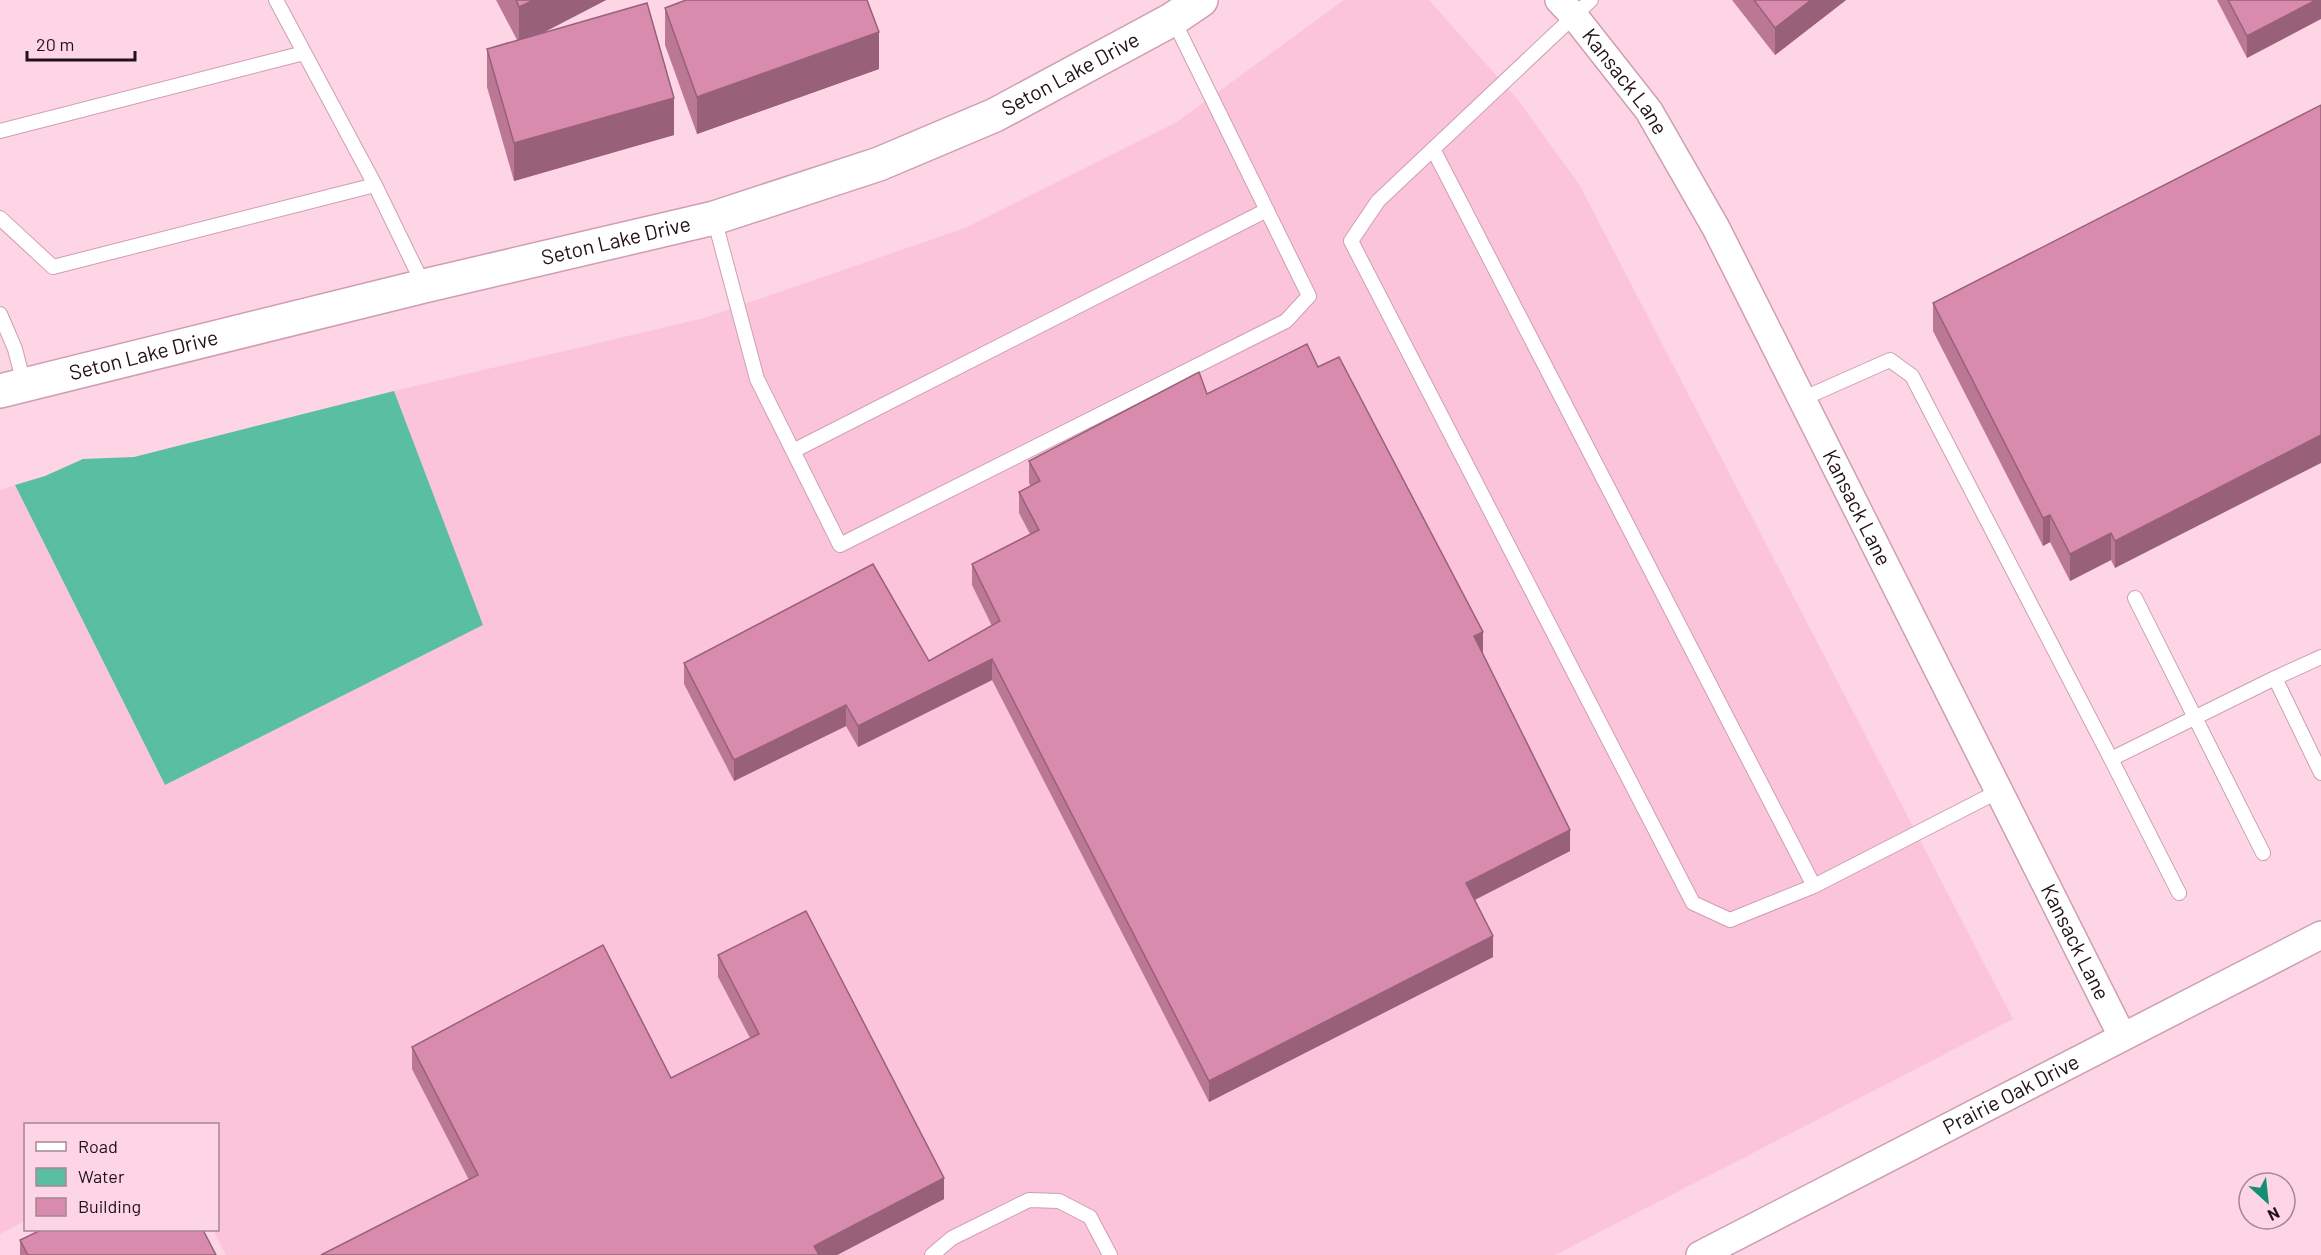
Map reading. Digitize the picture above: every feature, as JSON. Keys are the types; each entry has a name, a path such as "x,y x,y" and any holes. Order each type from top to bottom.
{"street":[{"name":"Seton Lake Drive","path":"12,387 714,218 879,164 995,115 1173,19 1201,0"},
{"name":"Kansack Lane","path":"1575,6 1649,111 1716,228 2122,1036"},
{"name":"Prairie Oak Drive","path":"1700,1255 2321,935"}],"lane":[{"path":"276,0 375,185 424,286"},
{"path":"1575,6 1378,201 1351,241 1693,903 1730,920 1814,886 1999,791"},
{"path":"714,218 757,379 840,544 1286,321 1309,296 1173,19"},
{"path":"0,131 304,53"},
{"path":"1433,149 1814,886"},
{"path":"0,218 53,267 375,185"},
{"path":"793,451 1267,210"},
{"path":"0,314 15,349 12,387"},
{"path":"1802,399 1890,360 1912,376 2179,893"},
{"path":"2135,598 2264,853"},
{"path":"2111,759 2321,657"},
{"path":"2275,678 2321,772"},
{"path":"932,1255 952,1238 1029,1200 1059,1201 1090,1217 1110,1255"}],"shaded area":[{"path":"1344,0 1429,0 1518,100 1579,184 2013,1019 1555,1255 226,1255 214,1231 219,1231 219,1123 24,1123 24,1222 0,1234 0,490 15,485 165,785 483,625 394,391 704,318 965,228 1177,122"}],"water":[{"path":"394,391 483,625 165,785 15,485 45,476 83,459 134,457"}],"building":[{"path":"516,0 534,0 519,7"},
{"path":"686,0 867,0 879,32 697,97 665,8"},
{"path":"1754,0 1811,0 1775,28"},
{"path":"2228,0 2316,0 2247,36"},
{"path":"647,3 674,98 514,143 487,49"},
{"path":"2321,105 2321,435 2115,541 2111,533 2070,554 2050,515 2043,518 1933,303"},
{"path":"1307,344 1318,367 1339,357 1483,632 1474,636 1570,830 1466,883 1493,936 1209,1081 992,659 858,726 846,705 734,760 684,663 873,564 929,661 1000,621 972,564 1039,530 1019,492 1040,481 1029,461 1199,372 1207,394"},
{"path":"806,911 944,1178 814,1246 819,1255 321,1255 478,1175 412,1047 603,945 671,1078 759,1034 718,955"},
{"path":"39,1231 204,1231 216,1255 28,1255 20,1240"}]}
